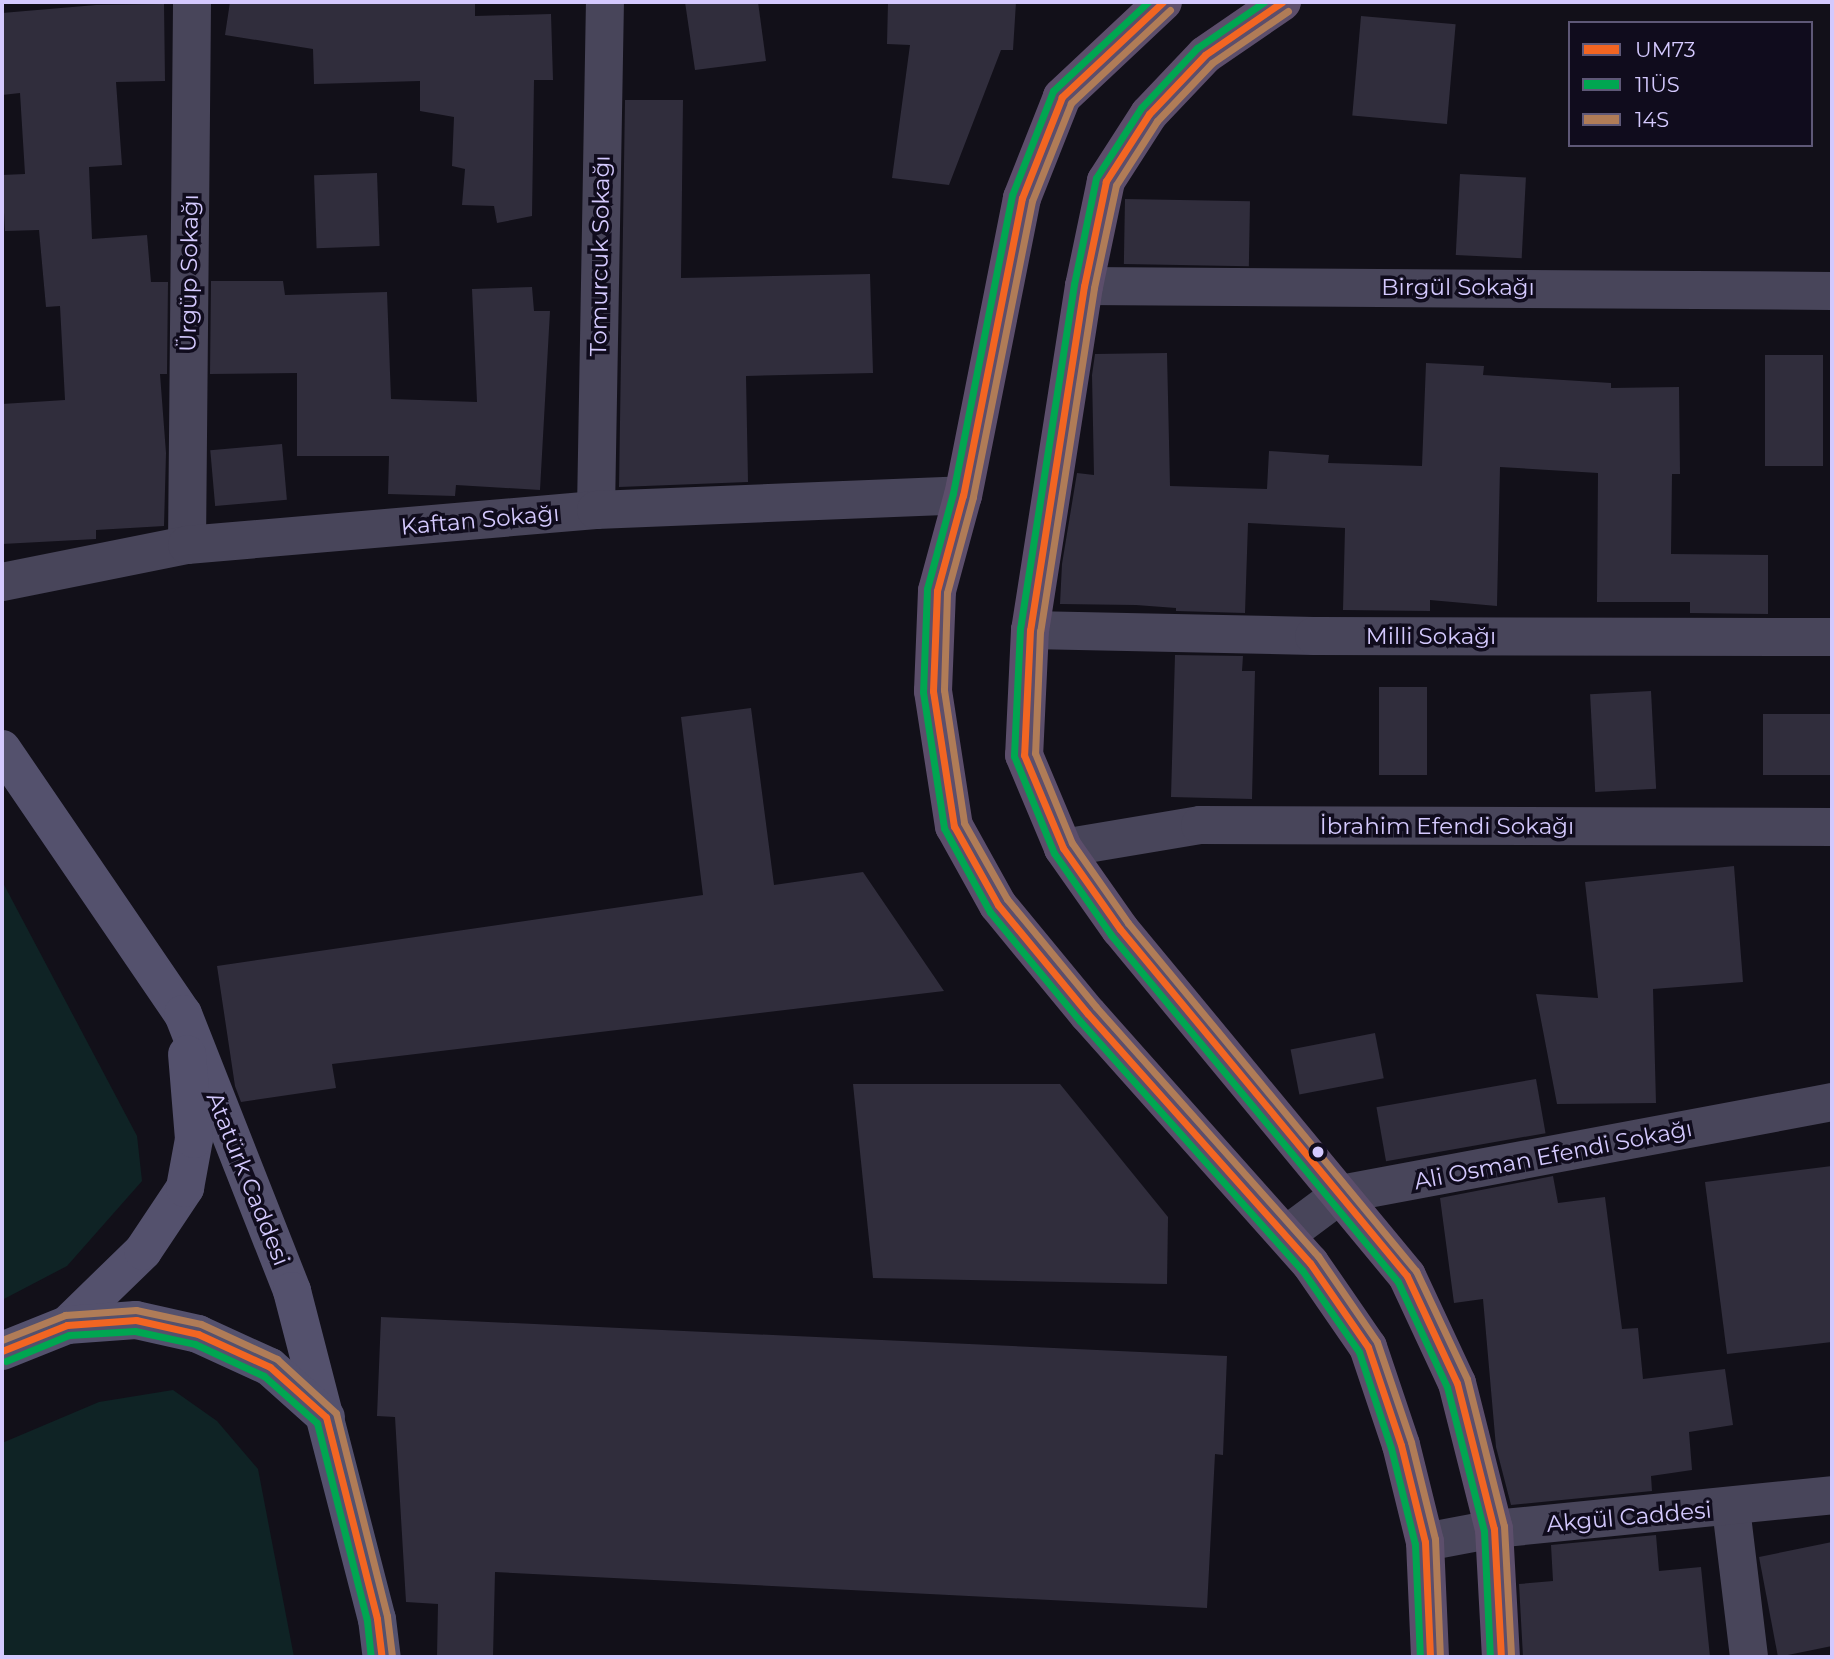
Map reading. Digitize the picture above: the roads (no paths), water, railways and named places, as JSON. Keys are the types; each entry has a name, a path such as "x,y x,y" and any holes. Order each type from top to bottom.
{"main road":[{"path":"1163,2 1062,97 1022,198 963,495 937,591 933,691 954,826 998,905 1088,1014 1310,1263 1367,1348 1401,1445 1425,1542 1430,1657"},
{"path":"1282,2 1205,55 1149,114 1106,181 1084,286 1030,630 1024,755 1063,848 1120,929 1407,1276 1451,1371 1494,1529 1501,1657"}],"street":[{"name":"Ürgüp Sokağı","path":"187,545 192,2"},
{"name":"Tomurcuk Sokağı","path":"596,510 605,2"},
{"name":"Birgül Sokağı","path":"1084,286 1832,291"},
{"name":"Kaftan Sokağı","path":"2,582 187,545 596,510 963,495"},
{"name":"Milli Sokağı","path":"1030,630 1314,636 1832,637"},
{"name":"Atatürk Caddesi","path":"2,749 183,1014 292,1291 377,1619 382,1657"},
{"name":"İbrahim Efendi Sokağı","path":"1063,848 1200,825 1832,827"},
{"path":"67,1325 143,1251 185,1188 194,1139 183,1014"},
{"name":"Ali Osman Efendi Sokağı","path":"1286,1235 1341,1194 1832,1102"},
{"path":"2,1351 67,1325 136,1320 198,1334 270,1367 326,1417"},
{"name":"Akgül Caddesi","path":"1425,1542 1494,1529 1731,1508 1832,1495"},
{"path":"1731,1508 1749,1657"}]}
